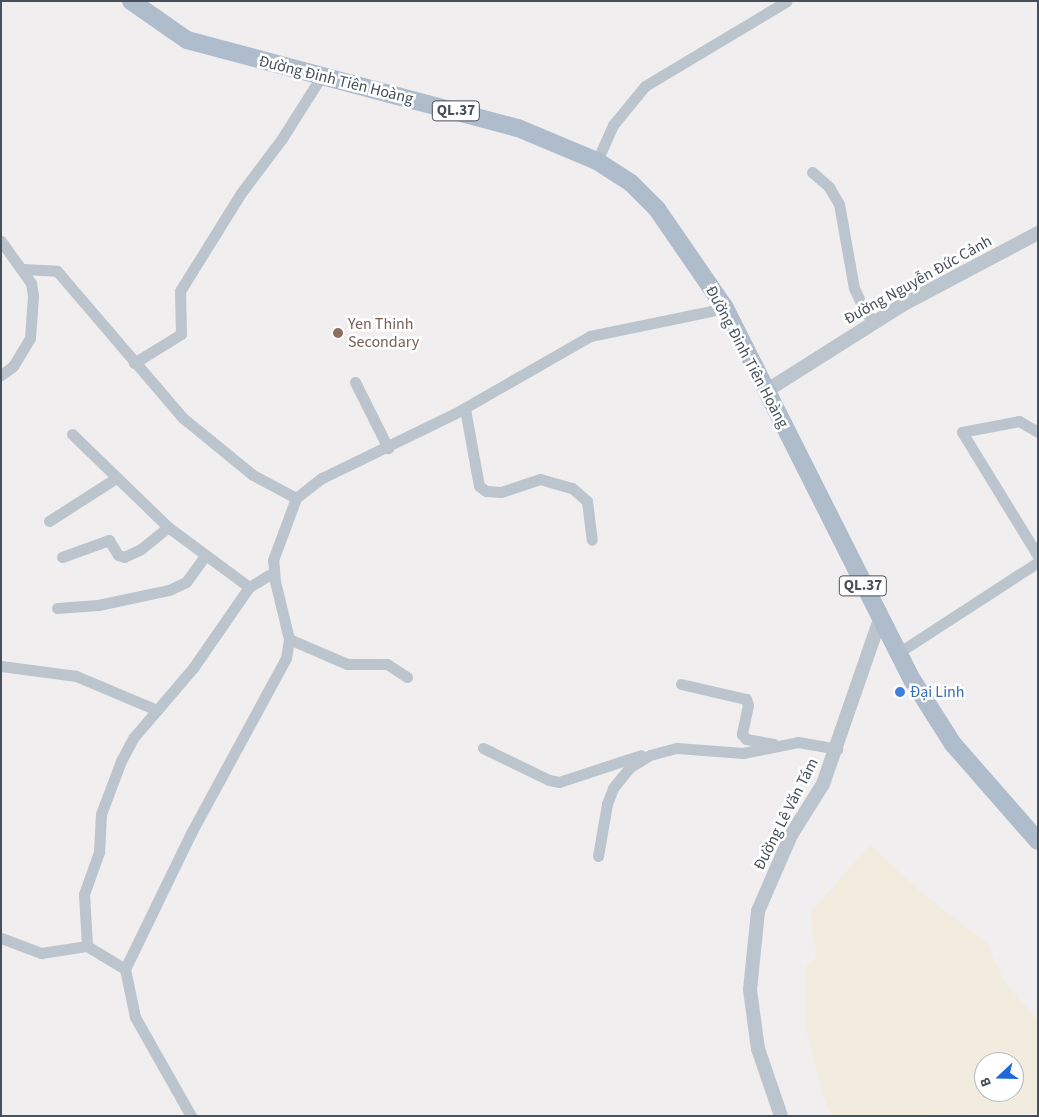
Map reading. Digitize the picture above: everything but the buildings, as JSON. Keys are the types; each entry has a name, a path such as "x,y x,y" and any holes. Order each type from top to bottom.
{"main road":[{"name":"Đường Đinh Tiên Hoàng","path":"131,1 187,40 321,78 378,89 518,128 597,161 631,183 657,209 725,308 880,619 898,653 953,744 1038,841"}],"street":[{"path":"597,161 618,117 645,86 787,1"},
{"path":"134,362 181,334 180,291 241,193 281,140 321,78"},
{"path":"812,172 829,187 838,204 854,288 865,312 874,321"},
{"name":"Đường Nguyễn Đức Cảnh","path":"766,391 874,321 1038,233"},
{"path":"1,242 31,283 33,296 30,338 13,366 1,376"},
{"path":"22,269 57,271 134,362 189,423 253,475 296,498"},
{"path":"191,1116 135,1017 125,969 191,833 286,658 289,640 274,572 276,548 296,498 322,478 388,448 464,409 590,336 725,308"},
{"path":"355,382 388,448"},
{"path":"464,409 479,486 486,492 501,492 540,479 572,488 587,501 592,540"},
{"path":"1038,432 1019,421 962,432 1038,556"},
{"path":"72,434 168,527 249,587"},
{"path":"49,521 116,478"},
{"path":"62,557 109,540 118,555 124,557 141,549 168,527"},
{"path":"57,608 98,605 169,590 186,582 205,556"},
{"path":"898,653 1038,562"},
{"path":"87,946 84,894 99,852 101,814 107,792 134,737 192,668 249,587 274,572"},
{"name":"Đường Lê Văn Tám","path":"780,1116 758,1049 750,990 752,950 758,911 792,835 822,784 837,749 880,619"},
{"path":"289,640 347,664 387,664 407,677"},
{"path":"1,666 76,676 157,710"},
{"path":"682,684 746,699 748,705 742,734 755,742 778,745"},
{"path":"483,748 549,780 559,782 628,758 677,748 744,754 798,742 837,749"},
{"path":"598,856 607,804 613,788 630,767 650,755"},
{"path":"1,938 41,953 87,946 125,969"}],"sand":[{"path":"870,845 924,895 987,943 1004,981 1038,1021 1038,1113 832,1116 823,1096 806,1029 806,964 816,959 811,912"}],"place":[{"name":"Yen Thinh Secondary","path":"338,333"},
{"name":"Đại Linh","path":"900,692"}]}
